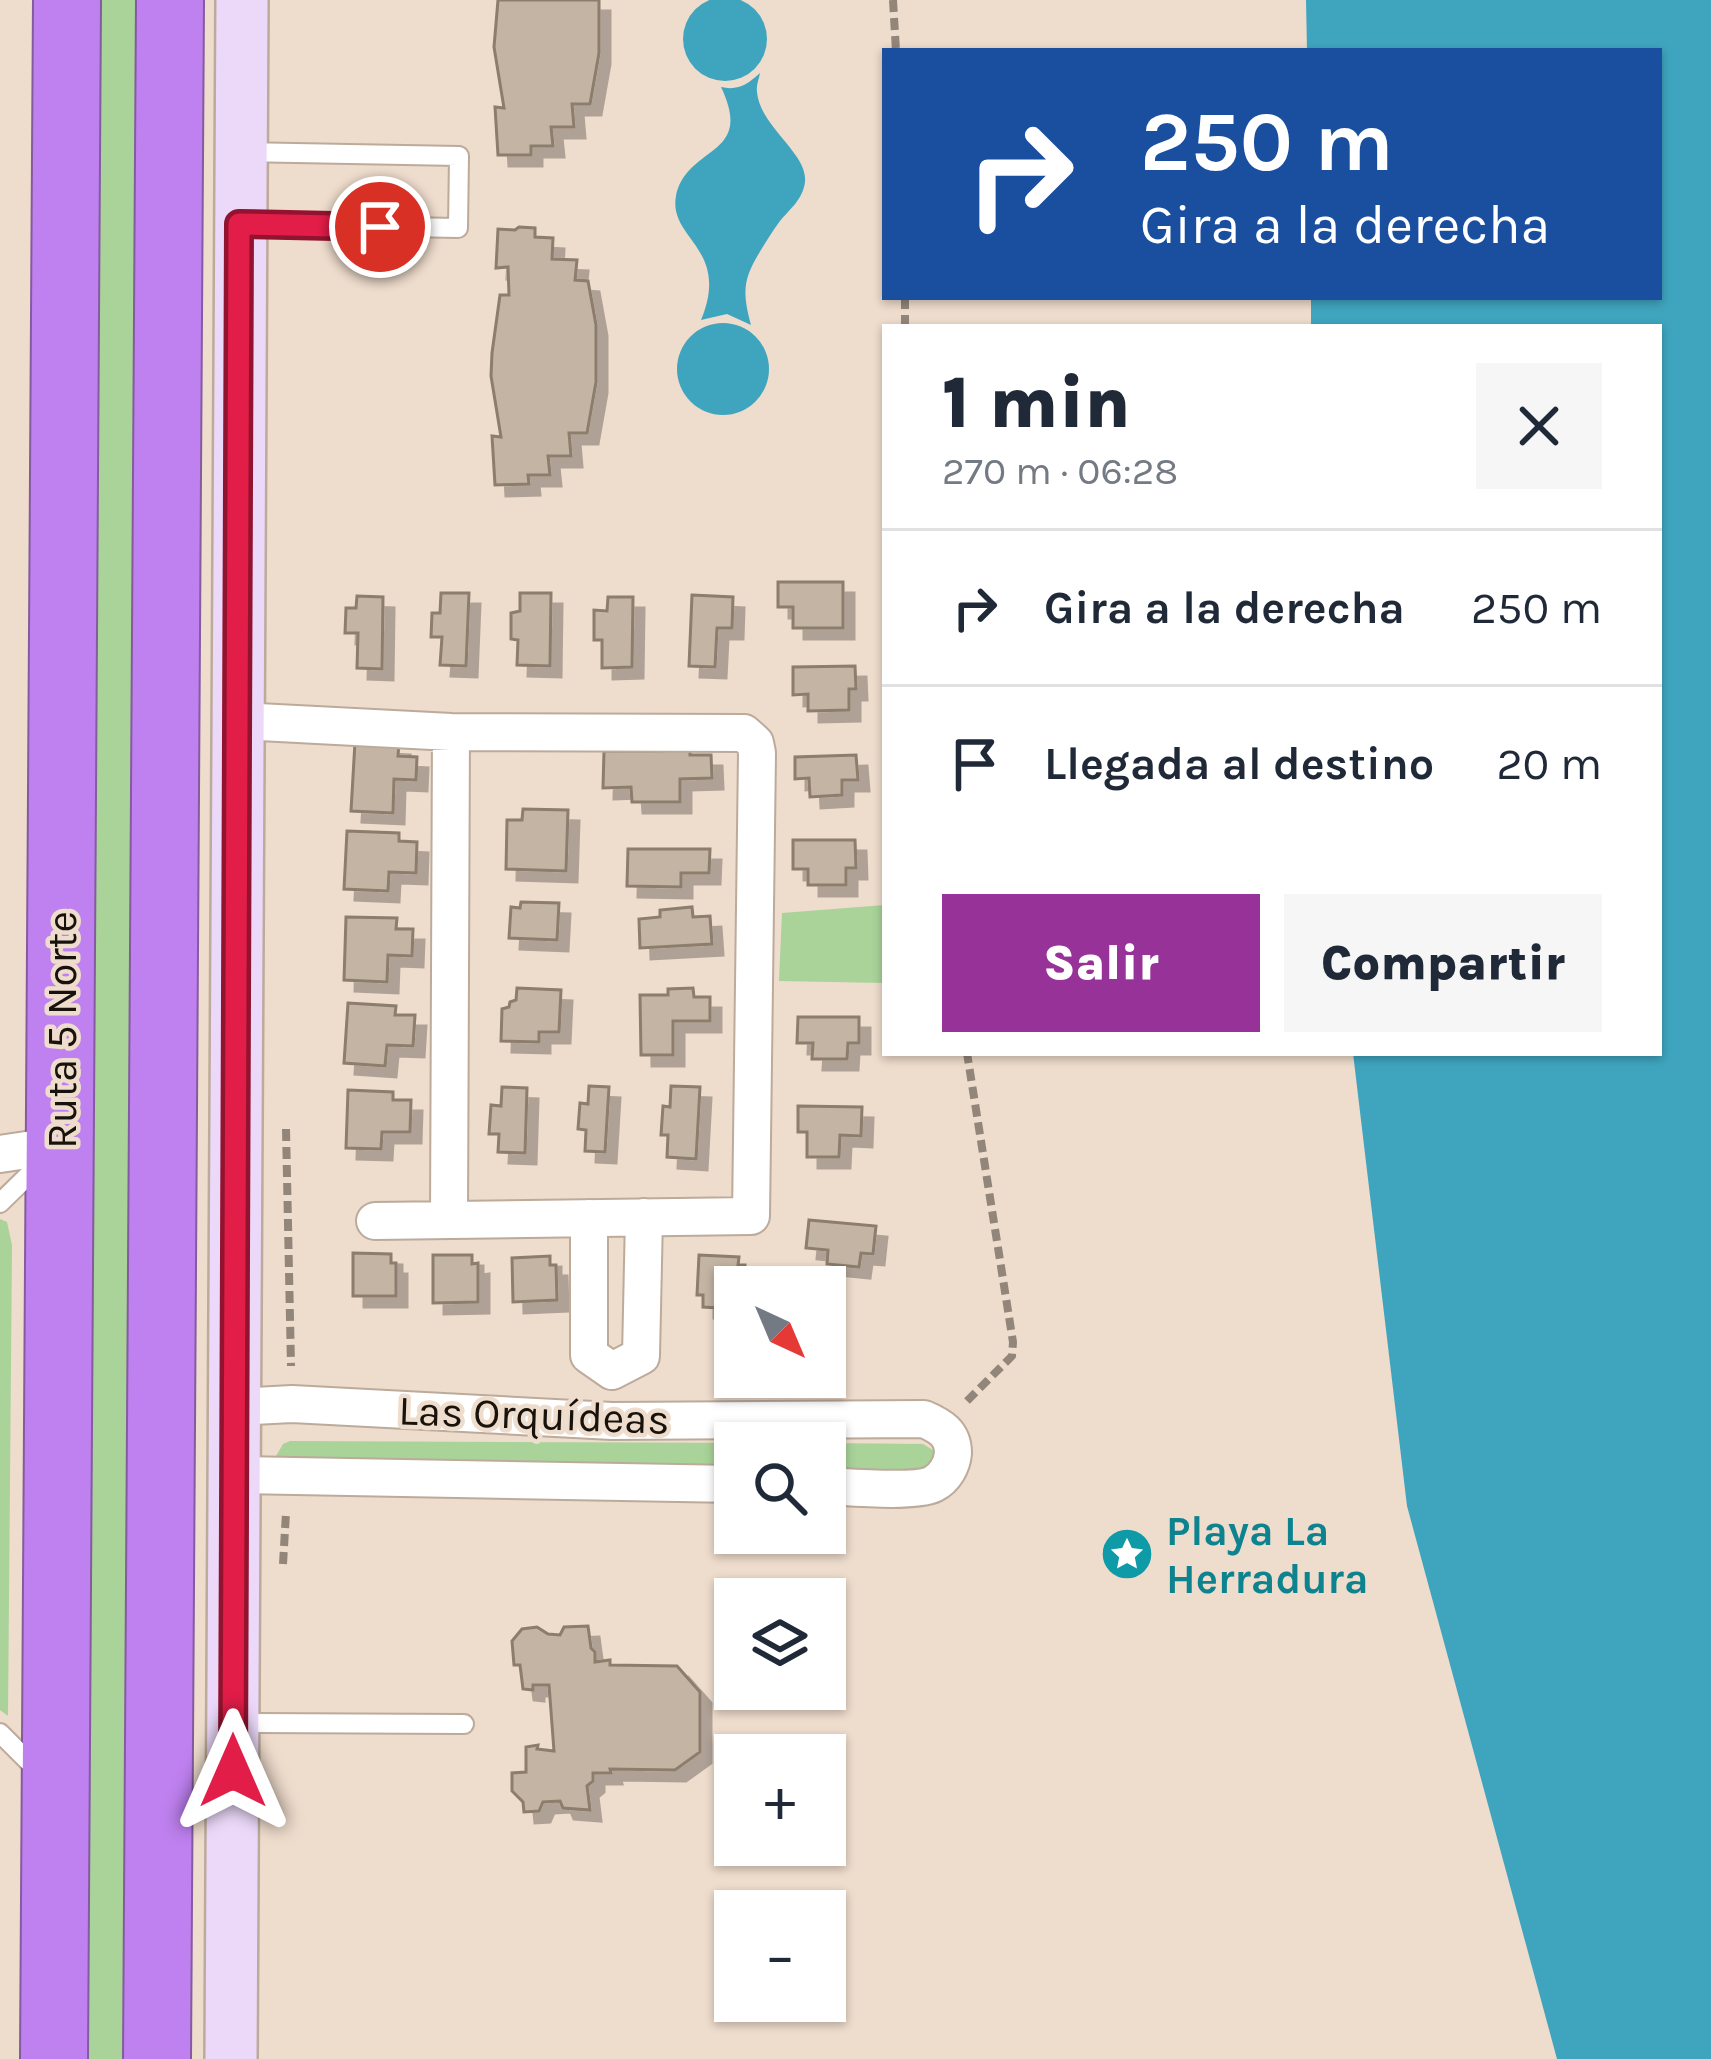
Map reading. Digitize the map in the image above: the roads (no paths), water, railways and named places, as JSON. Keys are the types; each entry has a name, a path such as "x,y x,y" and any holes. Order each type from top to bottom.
{"highway":[{"name":"Ruta 5 Norte","path":"42,2058 56,1788 30,1150 67,0"},
{"path":"157,2059 170,0"}],"street":[{"path":"231,2059 242,0"},
{"path":"238,721 451,732 744,733 754,742 751,1216 375,1220"},
{"path":"449,1219 451,732"},
{"path":"612,1371 641,1356 644,1217"},
{"path":"589,1218 589,1355 612,1371"},
{"path":"612,1371 612,1421"},
{"name":"Las Orquídeas","path":"235,1407 292,1404 612,1421 924,1419 943,1427 953,1445 951,1466 937,1483 921,1488 846,1486"},
{"name":"Las Orquídeas","path":"234,1475 714,1484"}],"lane":[{"path":"239,224 458,228 459,157 240,152"},
{"path":"0,1203 30,1150"},
{"path":"233,1723 464,1724"},
{"path":"0,1733 56,1788"}],"water":[{"path":"709,0 741,0 764,23 764,55 741,78 709,78 686,55 686,23"},
{"path":"1306,0 1711,0 1711,2059 1557,2059 1407,1506 1353,1056 1662,1056 1662,324 1311,324 1311,300 1662,300 1662,48 1307,48"},
{"path":"760,73 760,105 799,161 804,188 748,275 745,292 751,325 727,314 701,320 709,276 676,211 676,196 682,179 725,139 730,127 721,87 742,86"},
{"path":"723,323 755,337 769,369 755,401 723,415 691,401 677,369 691,337"}],"place":[{"name":"Playa La Herradura","path":"1127,1554"}]}
